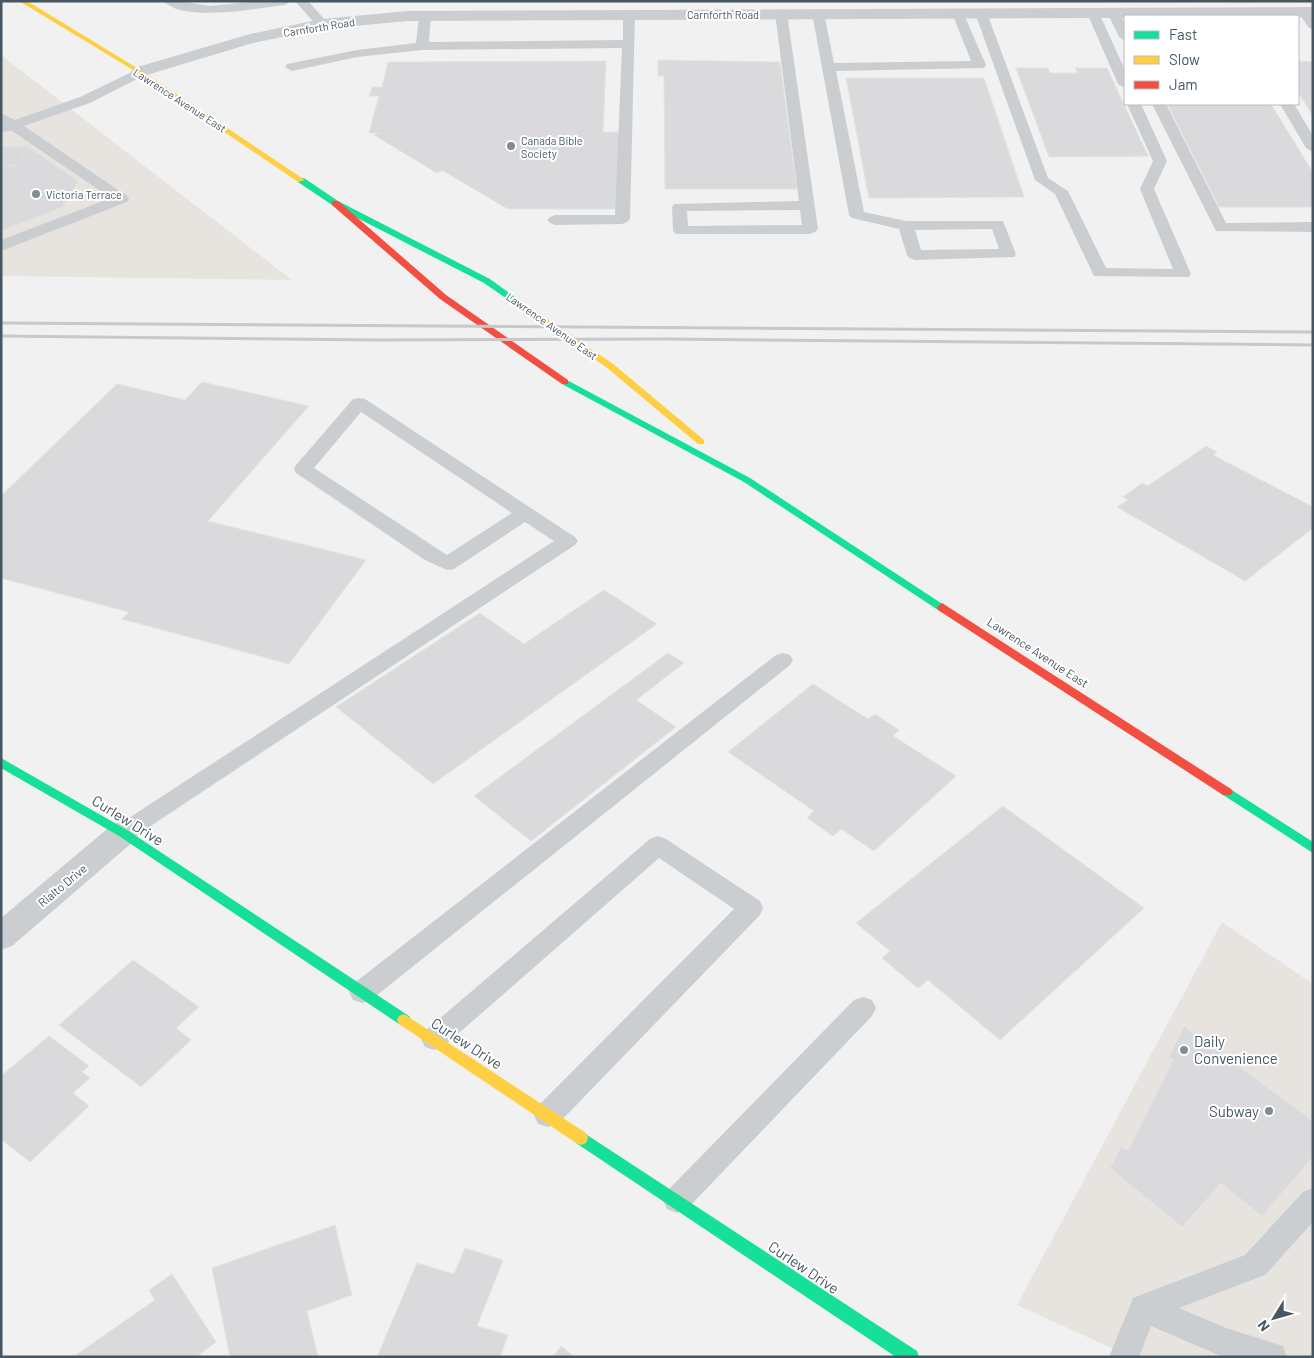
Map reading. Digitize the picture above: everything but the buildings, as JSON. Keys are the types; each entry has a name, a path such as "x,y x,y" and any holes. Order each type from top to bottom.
{"main road":[{"name":"Lawrence Avenue East","path":"22,1 140,72 336,203 495,286 609,365 747,480"},
{"name":"Lawrence Avenue East","path":"336,203 443,297 562,380 747,480 1313,848"},
{"name":"Curlew Drive","path":"1,762 123,833 912,1357"}],"street":[{"name":"Carnforth Road","path":"140,72 250,39 322,24 425,16 1093,12 1272,15"},
{"name":"Rialto Drive","path":"1,937 123,833"}],"lane":[{"path":"169,1 179,7 199,11 253,3 285,1"},
{"path":"301,1 322,24"},
{"path":"1093,12 1124,82"},
{"path":"1113,12 1124,35"},
{"path":"818,13 857,215 906,226 998,224 1008,254 915,255 906,226"},
{"path":"829,67 979,65 958,13"},
{"path":"981,13 1042,180 1061,191 1100,273 1183,274 1147,189 1160,161 1134,105"},
{"path":"556,220 622,219 629,14"},
{"path":"782,14 810,229 681,231 679,207 806,205"},
{"path":"422,46 425,16"},
{"path":"292,67 374,49 422,46 629,44"},
{"path":"79,88 140,72"},
{"path":"8,127 86,100 140,72"},
{"path":"1160,105 1221,228 1313,227"},
{"path":"1288,105 1313,148"},
{"path":"1,246 122,200 8,127 1,116 18,108"},
{"path":"123,833 568,541 359,403 303,469 447,564 525,513"},
{"path":"362,992 783,660"},
{"path":"434,1040 658,845 751,908 548,1115"},
{"path":"677,1200 863,1008"},
{"path":"1124,1357 1143,1308 1255,1265 1313,1201"},
{"path":"1143,1308 1226,1342 1272,1357"}],"shaded area":[{"name":"Victoria Terrace","path":"1,55 292,280 1,276"},
{"path":"1222,922 1313,984 1313,1357 1131,1357 1017,1305"}],"railway":[{"path":"1,323 1313,332"},
{"path":"1,336 379,340 667,339 1313,345"}],"traffic: fast":[{"path":"301,180 335,203 487,281 523,306"},
{"path":"565,382 747,480 942,607"},
{"path":"1,762 123,833 404,1020"},
{"path":"1227,792 1313,848"},
{"path":"581,1138 911,1357"}],"traffic: slow":[{"path":"22,1 140,72 301,180"},
{"path":"523,306 609,365 701,442"},
{"path":"404,1020 581,1138"}],"traffic: jam":[{"path":"335,203 443,297 565,382"},
{"path":"942,607 1227,792"}],"place":[{"name":"Canada Bible Society","path":"511,146"},
{"name":"Victoria Terrace","path":"36,194"},
{"name":"Daily Convenience","path":"1184,1050"},
{"name":"Subway","path":"1269,1111"}]}
